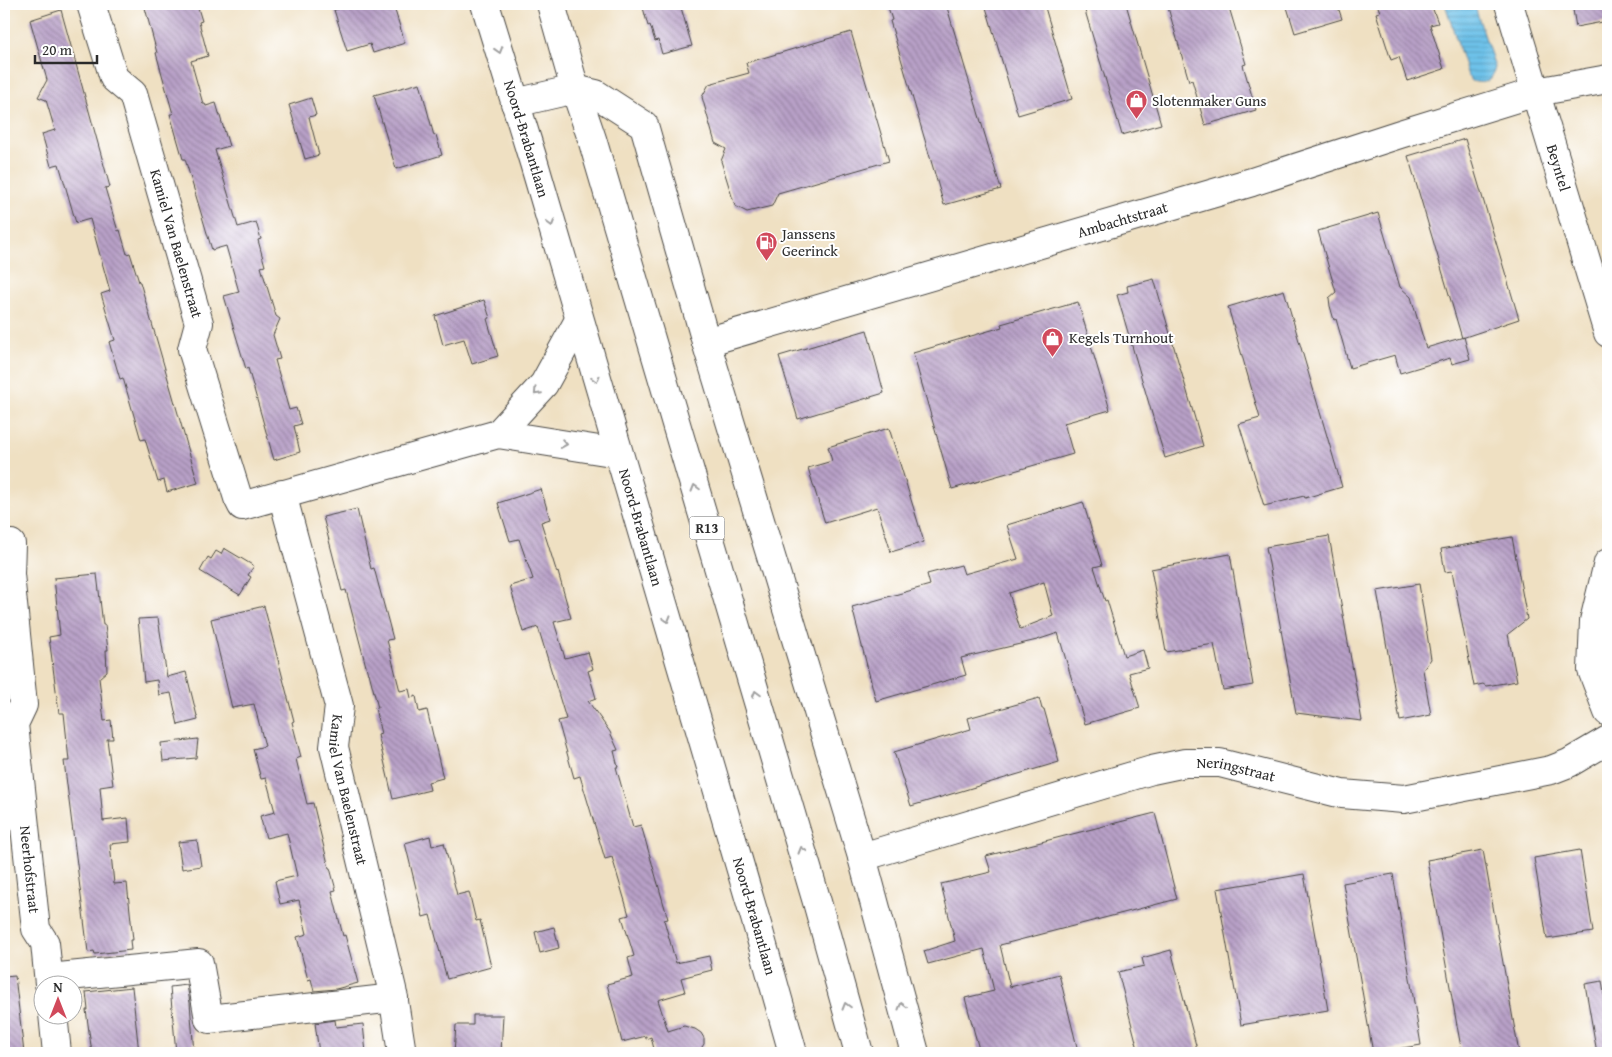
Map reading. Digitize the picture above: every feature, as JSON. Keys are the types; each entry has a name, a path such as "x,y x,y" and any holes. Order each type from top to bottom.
{"street":[{"name":"Kamiel Van Baelenstraat","path":"91,4 114,78 133,94 199,323 192,349 242,506 498,434 618,453"},
{"name":"Noord-Brabantlaan","path":"485,4 756,918 793,1053"},
{"name":"R13","path":"551,4 806,864 859,1053"},
{"name":"Beyntel","path":"1509,4 1608,333"},
{"name":"Ambachtstraat","path":"706,342 1252,182 1536,92 1608,79"},
{"path":"515,103 576,89 596,94 644,125 706,342 862,857 915,1053"},
{"path":"498,434 544,384 579,320"},
{"name":"Kamiel Van Baelenstraat","path":"282,494 339,706 334,747 394,998 402,1053"},
{"name":"Neerhofstraat","path":"11,544 10,574 23,704 14,724 36,929 45,943 48,974"},
{"path":"1608,563 1594,621 1592,670 1608,712"},
{"name":"Neringstraat","path":"862,857 1152,770 1185,763 1220,763 1342,794 1404,798 1551,770 1569,763 1608,740"},
{"path":"82,977 199,963 209,1019 394,998"},
{"path":"54,1024 57,1053"}],"water":[{"path":"1445,4 1474,4 1495,67 1492,76 1487,81 1471,81 1468,76"}],"building":[{"path":"144,4 180,4 182,9 197,5 202,21 199,22 208,56 191,61 203,104 206,106 216,103 229,146 215,150 238,227 256,222 261,239 258,240 265,266 261,267 276,316 280,319 273,335 280,359 275,360 289,410 296,408 301,424 294,426 300,452 274,460 248,368 246,369 224,296 239,292 226,246 212,250 170,114 173,114"},
{"path":"356,4 393,4 405,43 373,53 370,44 347,51 334,10"},
{"path":"642,4 680,4 692,46 662,54 658,40 655,41 650,25 648,26"},
{"path":"887,4 946,4 1001,189 944,205 890,21 892,20"},
{"path":"985,4 1044,4 1072,99 1018,115"},
{"path":"1083,4 1126,4 1161,124 1122,135"},
{"path":"1167,4 1228,4 1246,64 1243,65 1256,110 1205,125 1192,80 1189,81"},
{"path":"1286,4 1337,4 1342,19 1295,33"},
{"path":"1377,4 1431,4 1438,23 1430,25 1444,69 1407,81 1399,57 1391,60 1376,13 1380,12"},
{"path":"1572,4 1608,4 1608,21 1576,27"},
{"path":"61,10 110,187 105,188 118,231 120,230 127,254 130,253 140,282 198,483 167,492 164,480 158,482 145,439 141,440 123,378 120,379 109,342 115,340 101,294 110,291 90,219 76,223 59,164 51,166 42,134 55,130 46,100 38,97 47,80 30,20"},
{"path":"851,32 889,161 778,193 772,206 747,212 735,206 721,161 726,149 715,143 702,97 709,84 749,73 746,63"},
{"path":"420,83 434,136 436,135 442,155 396,169 374,95"},
{"path":"311,98 316,115 309,117 319,155 305,159 289,105"},
{"path":"1465,139 1519,319 1462,338 1408,156"},
{"path":"1378,213 1400,287 1411,297 1426,348 1464,337 1470,359 1452,364 1450,358 1400,373 1395,355 1350,368 1336,319 1334,320 1330,306 1329,298 1336,292 1318,231"},
{"path":"1154,279 1203,446 1165,458 1117,295 1128,292 1127,286"},
{"path":"1284,290 1342,487 1305,498 1304,496 1264,506 1239,424 1260,418 1228,307"},
{"path":"484,300 490,318 487,319 498,356 472,364 464,339 443,345 435,316"},
{"path":"1078,302 1110,410 1064,423 1073,454 952,489 913,353 1002,327 1001,324"},
{"path":"867,330 884,393 798,419 779,356"},
{"path":"889,428 924,542 891,552 877,507 825,523 808,468 832,461 828,447"},
{"path":"541,489 550,519 541,522 571,618 554,622 565,658 588,652 593,669 588,671 596,698 588,701 610,732 618,750 614,751 618,767 616,767 633,827 641,825 668,919 664,920 676,963 709,956 712,970 681,978 685,992 658,1000 668,1031 684,1026 701,1033 704,1038 704,1044 695,1053 655,1053 651,1037 646,1039 646,1036 622,1042 607,984 633,977 628,958 634,956 622,917 629,915 612,857 605,859 580,776 574,778 558,721 566,719 538,627 523,632 510,586 533,579 519,539 510,541 498,503"},
{"path":"1083,502 1102,565 1094,567 1105,601 1107,600 1124,656 1143,650 1148,668 1129,673 1140,708 1085,724 1058,633 1037,640 961,658 966,675 876,701 852,607 930,585 927,574 961,565 964,574 1018,559 1007,525","holes":["1044,582 1053,616 1020,629 1009,593"]},
{"path":"357,509 371,569 374,568 393,639 387,640 400,691 409,689 411,698 416,696 419,712 427,710 443,778 428,782 430,790 393,799 378,735 381,734 375,708 378,708 346,590 342,591 323,517"},
{"path":"1329,536 1362,721 1296,713 1266,547"},
{"path":"1512,537 1527,619 1508,634 1517,681 1474,686 1452,571 1445,572 1441,549"},
{"path":"224,548 254,566 248,575 251,577 240,595 200,571 208,557 211,559 216,551 221,554"},
{"path":"1230,554 1253,685 1223,690 1214,644 1166,652 1151,569"},
{"path":"97,574 108,650 106,650 107,671 99,678 104,721 111,720 113,739 107,739 113,785 100,787 103,821 128,818 130,842 110,844 114,884 127,883 133,940 130,940 131,950 95,954 94,951 88,952 64,761 69,761 64,713 59,713 49,637 60,635 54,578"},
{"path":"1419,584 1431,659 1423,670 1431,715 1400,721 1377,591"},
{"path":"264,606 294,721 292,722 301,757 296,759 307,804 313,803 336,890 332,891 343,936 345,935 358,983 336,989 314,991 311,979 308,980 297,937 307,934 299,900 280,904 275,881 297,876 287,833 266,838 260,816 275,812 266,778 261,779 253,749 265,746 254,704 232,708 211,619"},
{"path":"158,618 167,677 186,672 198,720 178,725 171,693 159,695 157,680 144,682 138,619"},
{"path":"1039,698 1059,762 911,806 894,752 971,729 968,718"},
{"path":"198,739 196,758 163,761 161,743"},
{"path":"1155,813 1177,899 1000,945 1010,987 1059,974 1078,1051 1068,1053 980,1053 965,998 994,991 984,949 928,964 924,951 955,941 941,884 991,872 986,856"},
{"path":"430,836 432,846 444,843 457,895 469,892 476,921 480,920 491,967 447,979 430,915 423,917 405,843"},
{"path":"197,840 201,866 182,869 178,842"},
{"path":"1483,850 1519,1053 1462,1053 1427,860"},
{"path":"1580,850 1593,932 1547,939 1534,858"},
{"path":"1304,874 1328,1010 1241,1025 1217,889"},
{"path":"1393,874 1421,1045 1373,1053 1343,883"},
{"path":"554,927 559,948 540,953 535,932"},
{"path":"1171,950 1198,1053 1139,1053 1118,972 1144,966 1142,958"},
{"path":"15,976 24,1053 4,1053 4,977"},
{"path":"1602,981 1608,1019 1608,1053 1597,1053 1585,984"},
{"path":"187,985 194,1053 176,1053 170,987"},
{"path":"132,987 139,1053 92,1053 86,1010 88,1010 86,992"},
{"path":"473,1015 503,1015 501,1053 454,1053 456,1025 473,1025"},
{"path":"335,1020 336,1027 363,1024 366,1053 319,1053 315,1023"}],"place":[{"name":"Slotenmaker Guns","path":"1136,120"},
{"name":"Janssens Geerinck","path":"766,262"},
{"name":"Kegels Turnhout","path":"1053,357"}]}
